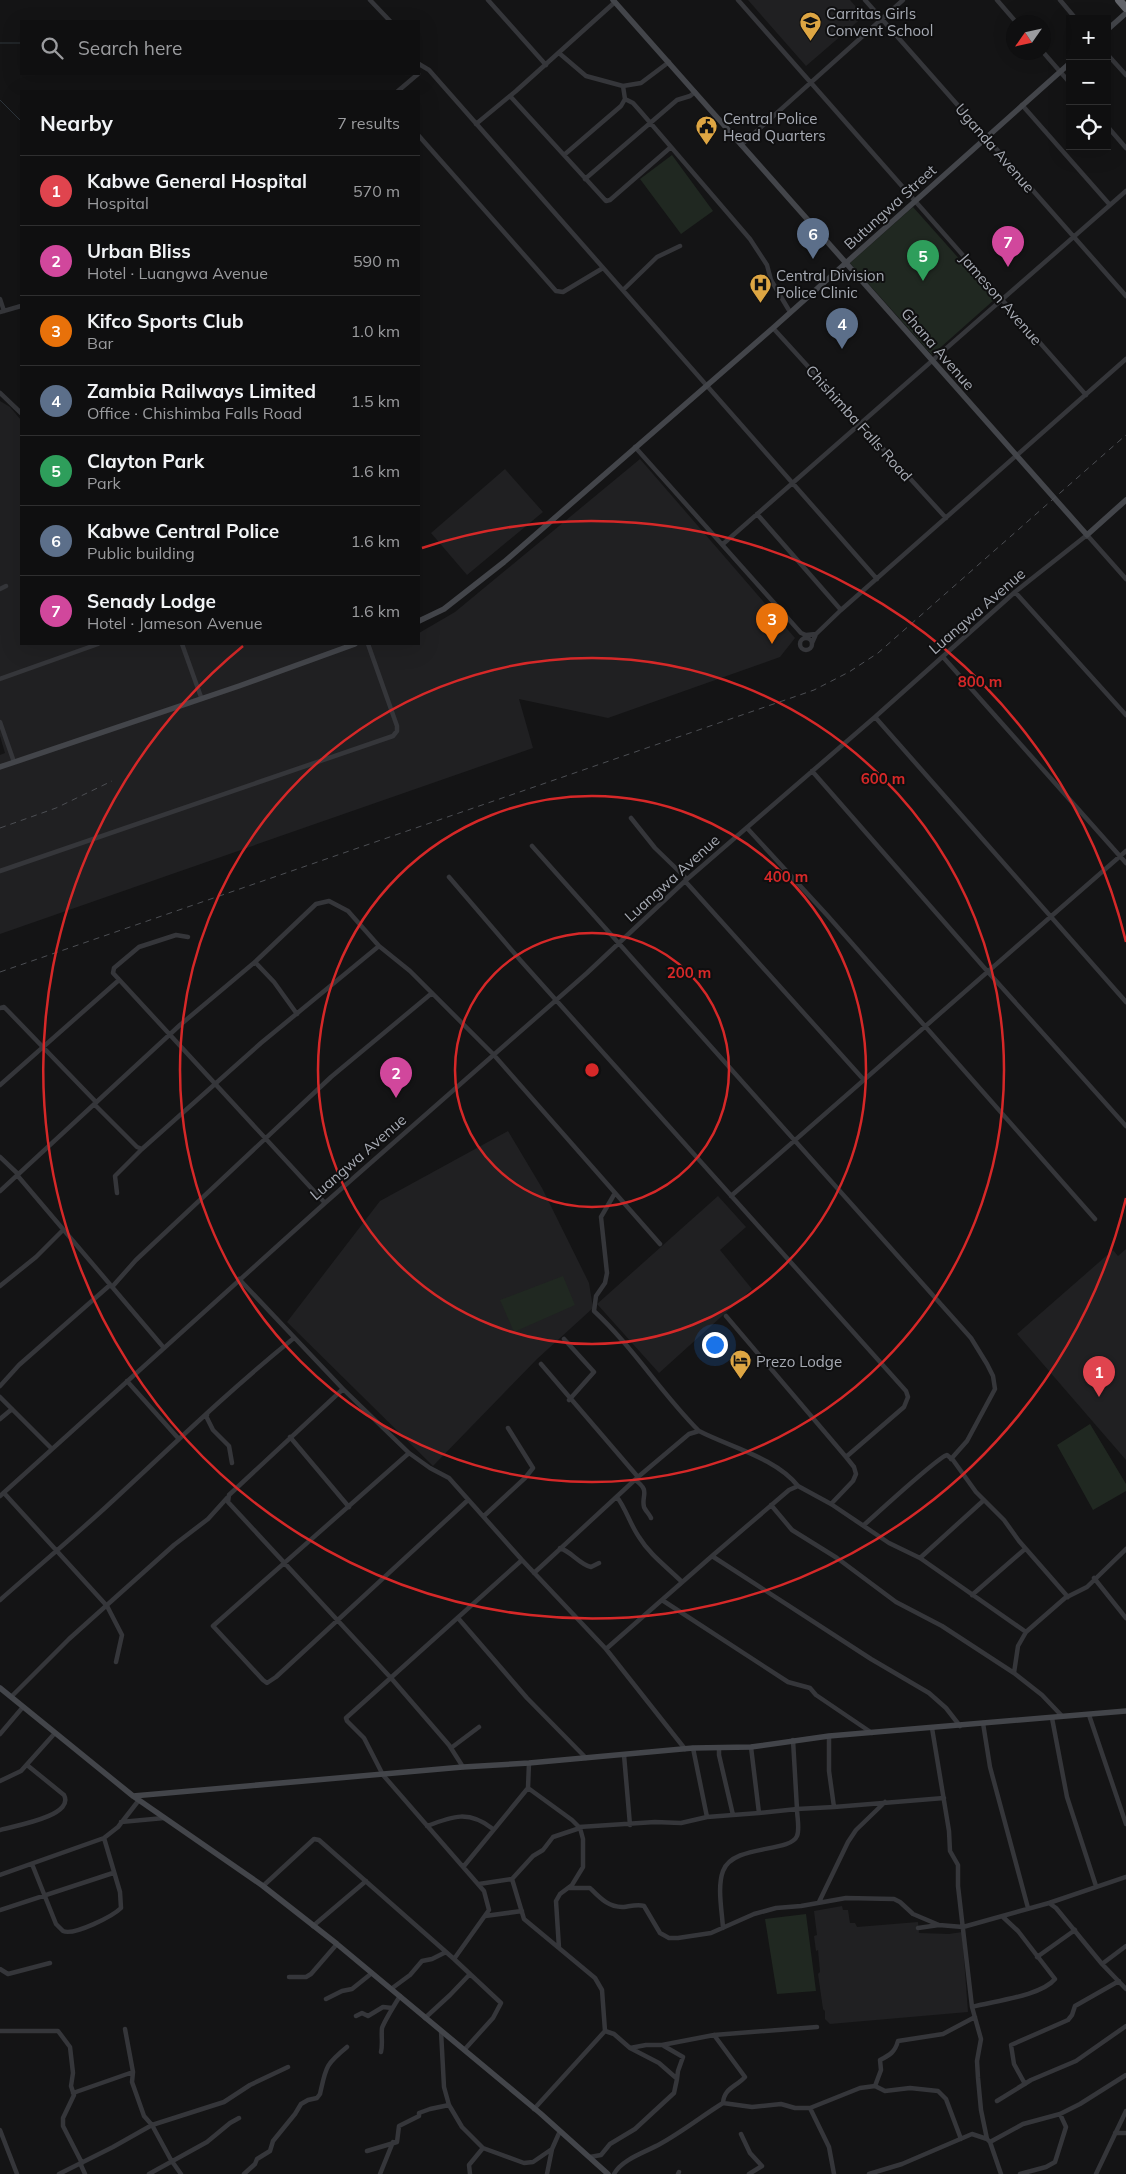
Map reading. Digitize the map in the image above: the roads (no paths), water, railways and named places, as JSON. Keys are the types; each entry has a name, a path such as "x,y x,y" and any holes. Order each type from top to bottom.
{"highway":[{"path":"1119,0 1126,8"}],"main road":[{"name":"Ghana Avenue","path":"616,1 741,145 1087,534"},
{"path":"1111,26 1126,13"},
{"name":"Butungwa Street","path":"420,621 444,609 460,598 773,328 1066,67"},
{"name":"Luangwa Avenue","path":"1087,534 1126,500"},
{"path":"0,767 201,697 239,686 352,645"},
{"path":"0,1688 136,1798 263,1886 337,1944 464,2049 608,2174"},
{"path":"136,1798 463,1766 529,1763 693,1748 751,1747 829,1736 874,1734 982,1723 1126,1712"}],"street":[{"path":"370,0 389,20"},
{"path":"488,0 546,65"},
{"name":"Jameson Avenue","path":"738,0 1086,395"},
{"name":"Uganda Avenue","path":"865,0 1126,296"},
{"path":"741,145 903,0"},
{"path":"996,0 1010,15"},
{"path":"1060,0 1073,15"},
{"path":"476,124 560,53 616,1"},
{"path":"560,53 586,76 623,86 641,83 668,62"},
{"path":"1111,58 1126,75"},
{"path":"1050,60 1066,79"},
{"path":"420,65 429,70 877,579"},
{"path":"420,72 429,70"},
{"path":"399,90 416,75"},
{"path":"564,155 621,106 625,99 623,86"},
{"path":"585,179 677,100 690,96 695,92"},
{"path":"510,96 604,200 608,201 671,147"},
{"path":"625,99 633,103 750,239 767,264 771,280 790,312"},
{"path":"1022,105 1110,205"},
{"path":"1111,131 1126,148"},
{"path":"420,137 556,291 563,292 603,268"},
{"path":"722,544 1126,191"},
{"path":"623,290 657,257 680,246"},
{"path":"0,300 2,312 20,306"},
{"name":"Chishimba Falls Road","path":"773,328 946,518"},
{"path":"802,637 814,634 1126,359"},
{"path":"0,393 20,412"},
{"path":"635,447 802,637 810,638 812,643"},
{"path":"757,514 841,610"},
{"name":"Ghana Avenue","path":"1087,534 1126,579"},
{"name":"Luangwa Avenue","path":"2,1494 239,1279 618,944 686,880 875,717 1015,592 1087,534"},
{"path":"0,590 6,586"},
{"path":"1015,592 1126,715"},
{"path":"802,637 800,646 804,650 810,648 814,634"},
{"path":"0,679 95,645"},
{"path":"182,645 201,697"},
{"path":"0,871 393,736 397,731 397,726 368,645"},
{"path":"943,657 1126,863"},
{"path":"875,717 1126,1002"},
{"path":"0,722 14,762"},
{"path":"812,770 988,972 1126,1126"},
{"path":"632,818 655,848 686,880 864,1080"},
{"path":"748,828 1095,1220"},
{"path":"532,846 794,1142 972,1338 993,1376 995,1389 967,1441 952,1459"},
{"path":"731,1196 1126,851"},
{"path":"449,877 906,1391 908,1398 904,1407 846,1457"},
{"path":"0,1191 169,1035 256,962 302,916 316,904 323,901 338,904 348,911 379,946 410,971 494,1054 660,1244"},
{"path":"188,937 176,935 139,947 113,969 119,980 214,1085 267,1139 325,1203"},
{"path":"117,1193 115,1176 142,1149 214,1085 379,946"},
{"path":"256,962 274,982 297,1014"},
{"path":"0,1086 119,980"},
{"path":"0,1386 19,1365 111,1286 136,1260 331,1077 432,993"},
{"path":"0,1008 4,1007 137,1147 142,1149"},
{"path":"0,1157 164,1348"},
{"path":"615,1193 601,1217 606,1273 605,1283 596,1296 594,1310 616,1331 699,1431 765,1460 788,1475 798,1486 831,1504 889,1543 920,1558 1026,1632"},
{"path":"0,1286 36,1257 64,1230"},
{"path":"239,1279 343,1390 409,1453 430,1468 449,1478 522,1560 606,1649 685,1749"},
{"path":"726,1316 854,1467 856,1474 853,1481 831,1504"},
{"path":"0,1600 105,1508 178,1438 207,1415 259,1366 294,1338"},
{"path":"564,1339 594,1372 570,1400"},
{"path":"541,1364 636,1478 643,1488 645,1494 644,1507 651,1518"},
{"path":"126,1382 178,1438"},
{"path":"11,1697 34,1672 174,1545 208,1519 290,1437 343,1390"},
{"path":"0,1397 52,1449"},
{"path":"0,1419 12,1409"},
{"path":"207,1415 213,1430 229,1446 232,1462"},
{"path":"484,1516 525,1478 533,1468 508,1428"},
{"path":"534,1573 636,1478 684,1437 699,1431"},
{"path":"290,1437 349,1507"},
{"path":"409,1453 213,1626 268,1682 339,1620 468,1500"},
{"path":"864,1525 938,1459 947,1455 968,1482 1004,1520 1026,1549 1068,1597"},
{"path":"606,1649 771,1505 789,1490 798,1486"},
{"path":"2,1494 107,1606 122,1635 116,1662"},
{"path":"617,1497 626,1511 628,1521 650,1553 682,1582"},
{"path":"227,1498 228,1502 391,1678 451,1748 463,1766"},
{"path":"920,1558 984,1500"},
{"path":"771,1505 792,1530 837,1558 896,1602 942,1626 1014,1673 1042,1695 1063,1718"},
{"path":"560,1548 591,1567 599,1563"},
{"path":"972,1595 1026,1549"},
{"path":"1014,1673 1018,1646 1026,1632 1068,1597 1087,1587 1094,1578 1126,1549"},
{"path":"712,1556 871,1659 929,1693 946,1708 960,1726"},
{"path":"454,1959 489,1910 488,1903 479,1884 383,1775 364,1738 346,1718 522,1560"},
{"path":"1094,1578 1126,1618"},
{"path":"662,1600 788,1682 810,1688 816,1695 874,1734"},
{"path":"458,1618 527,1698 586,1758"},
{"path":"0,1734 24,1707"},
{"path":"1089,1715 1126,1824"},
{"path":"1052,1718 1067,1797 1096,1886"},
{"path":"982,1723 990,1767 1028,1908"},
{"path":"451,1748 479,1727"},
{"path":"932,1728 944,1798 949,1846 958,1865 972,2007 981,2039 977,2061 981,2110 989,2141 1001,2174"},
{"path":"0,1781 13,1776 27,1765 55,1733"},
{"path":"829,1736 829,1771 834,1807"},
{"path":"723,1928 721,1882 724,1868 740,1856 786,1844 795,1840 798,1834 793,1740"},
{"path":"751,1747 759,1813"},
{"path":"693,1748 708,1817"},
{"path":"719,1748 733,1815"},
{"path":"624,1755 630,1825"},
{"path":"464,1866 528,1788 529,1763"},
{"path":"0,1830 55,1814 64,1808 66,1803 64,1795 27,1765"},
{"path":"528,1788 579,1827 584,1846 583,1867 568,1888 560,1894 556,1907 559,1948"},
{"path":"0,1875 104,1838 121,1822 136,1798"},
{"path":"479,1884 512,1879 533,1856 543,1850 553,1837 579,1827 655,1822 681,1824 708,1817 944,1798"},
{"path":"819,1902 827,1882 852,1836 884,1802"},
{"path":"427,1826 452,1816 481,1820 493,1829"},
{"path":"121,1822 165,1818"},
{"path":"32,1864 60,1930 65,1933 71,1933 115,1914 121,1908 120,1892 104,1838"},
{"path":"263,1886 316,1839 454,1959 501,2003 493,2018 464,2049"},
{"path":"0,1910 113,1873"},
{"path":"918,1928 939,1925 963,1927 1050,1903 1126,1877"},
{"path":"512,1879 524,1919 595,1978 602,1990 605,2031 534,2109"},
{"path":"313,1926 366,1881"},
{"path":"568,1888 590,1888 600,1900 611,1905 621,1907 644,1906 660,1933 669,1938 678,1938 723,1928 754,1914 776,1908 801,1906 846,1898 894,1900 900,1902 913,1914 939,1925"},
{"path":"1050,1903 1126,1989"},
{"path":"485,1916 522,1911"},
{"path":"972,2007 1047,1986 1055,1979 1018,1931 1003,1917"},
{"path":"1037,1958 1075,1930"},
{"path":"289,1977 306,1977 311,1974 337,1944"},
{"path":"1102,1964 1126,1946"},
{"path":"391,1989 410,1974 422,1961 432,1959 446,1952"},
{"path":"0,1969 8,1974 50,1963"},
{"path":"326,1999 342,1991 352,1989 372,1973"},
{"path":"425,2018 450,1996 470,1974"},
{"path":"1025,2084 1014,2064 1011,2045 1068,2020 1072,2015 1074,2006 1118,1980"},
{"path":"380,2052 383,2040 382,2030 400,1996"},
{"path":"356,2016 362,2013 368,2016 383,2007 392,2008"},
{"path":"874,2086 880,2070 880,2060 890,2055 898,2041 943,2034 975,2017"},
{"path":"997,2101 1052,2070 1076,2061 1126,2026"},
{"path":"630,2048 646,2045 662,2046 714,2035 817,2027"},
{"path":"125,2029 133,2072 132,2082 137,2098 144,2116 152,2124 171,2160 181,2174"},
{"path":"0,2031 58,2031 70,2046 73,2098 63,2118 63,2126 86,2174"},
{"path":"441,2031 444,2087 449,2106 462,2127 483,2148 524,2162 533,2162 552,2149"},
{"path":"605,2031 614,2034 630,2048 659,2063 677,2079"},
{"path":"714,2035 745,2077 727,2090 723,2103"},
{"path":"590,2158 600,2155 610,2144 635,2129 674,2093 683,2057 662,2046"},
{"path":"244,2174 255,2164 257,2159 270,2151 273,2141 295,2114 300,2104 320,2094 326,2066 347,2047"},
{"path":"59,2174 152,2124 224,2102 250,2085 288,2067"},
{"path":"73,2093 133,2072"},
{"path":"869,2174 902,2164 972,2134 989,2141 1023,2124 1060,2114 1092,2098 1126,2075"},
{"path":"614,2174 646,2149 660,2144 723,2103 752,2107 782,2104 795,2108 810,2108 860,2088 874,2086 885,2091 910,2088 938,2091 946,2099 961,2139"},
{"path":"366,2151 398,2141 400,2124 419,2116 419,2113 449,2106"},
{"path":"810,2108 829,2147 834,2174"},
{"path":"1096,2174 1126,2111"},
{"path":"1020,2174 1055,2162 1066,2127 1060,2114"},
{"path":"149,2174 171,2160 207,2142 230,2123 240,2118"},
{"path":"0,2130 16,2174"},
{"path":"547,2174 552,2149 560,2131"},
{"path":"1115,2133 1126,2133"},
{"path":"740,2134 750,2153 762,2166 749,2174"},
{"path":"380,2174 394,2142"},
{"path":"470,2174 469,2165 483,2148"}],"waterway":[{"path":"0,43 20,43"},
{"path":"0,100 20,120"}],"railway":[{"path":"0,972 814,690 849,672 878,653 1126,435"},
{"path":"0,828 56,808 112,781"}],"place":[{"name":"Carritas Girls Convent School","path":"810,41"},
{"name":"Central Police Head Quarters","path":"707,146"},
{"name":"Kabwe Central Police","path":"813,259"},
{"name":"Senady Lodge","path":"1008,267"},
{"name":"Clayton Park","path":"923,281"},
{"name":"Central Division Police Clinic","path":"760,303"},
{"name":"Zambia Railways Limited","path":"842,349"},
{"name":"Kifco Sports Club","path":"772,644"},
{"name":"Urban Bliss","path":"396,1098"},
{"name":"Prezo Lodge","path":"740,1380"},
{"name":"Kabwe General Hospital","path":"1099,1397"}]}
